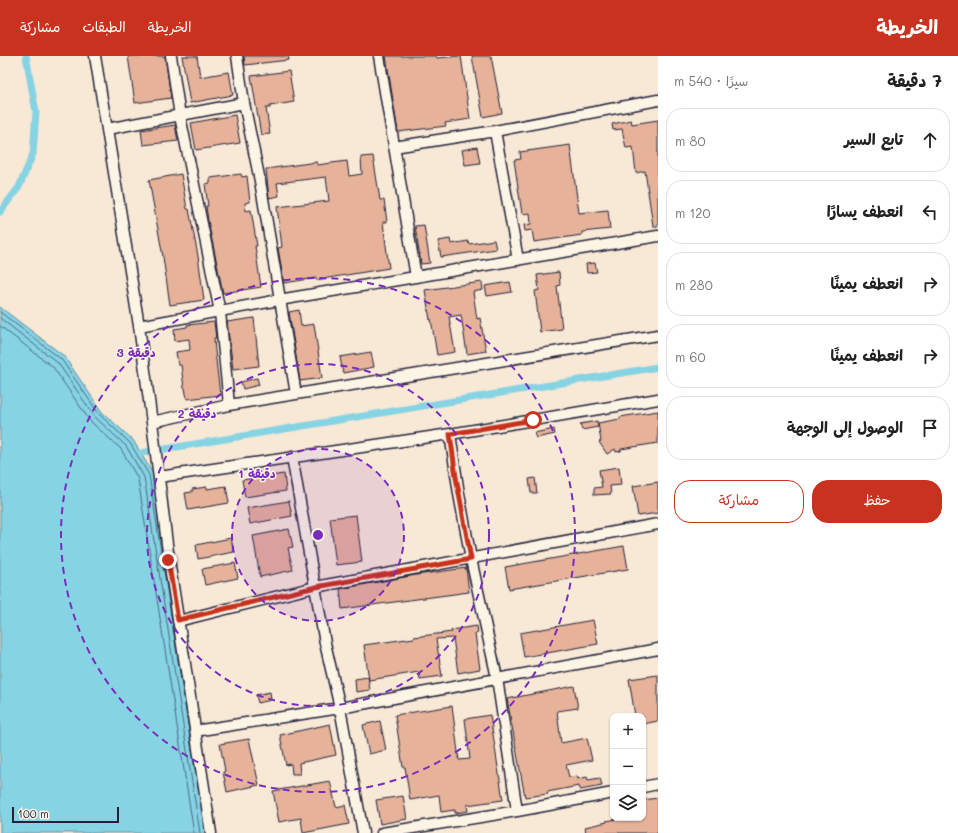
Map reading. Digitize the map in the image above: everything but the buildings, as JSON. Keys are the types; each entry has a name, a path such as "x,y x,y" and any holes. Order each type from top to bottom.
{"street":[{"path":"95,56 139,326 159,477 168,560 211,833"},
{"path":"171,56 180,116 220,312 229,405"},
{"path":"237,56 296,394"},
{"path":"379,56 416,277"},
{"path":"394,147 658,100"},
{"path":"107,128 180,116 244,103"},
{"path":"494,130 518,260"},
{"path":"139,326 279,300 518,260 626,240 658,236"},
{"path":"152,422 229,405 658,335"},
{"path":"159,477 450,434 658,399"},
{"path":"450,434 457,483 471,559 497,678 517,811"},
{"path":"292,457 325,643 340,708 363,833"},
{"path":"178,620 316,587 658,524"},
{"path":"195,731 340,708 658,649"},
{"path":"646,786 658,784"},
{"path":"382,833 517,811 610,794"}],"water":[{"path":"0,307 64,356 102,412 133,440 153,474 209,833 0,833"}],"waterway":[{"path":"0,212 19,187 33,154 36,112 26,56"},
{"path":"141,453 658,367"}],"route":[{"path":"168,560 178,620 316,587 471,559 456,477 450,434 533,420"}]}
